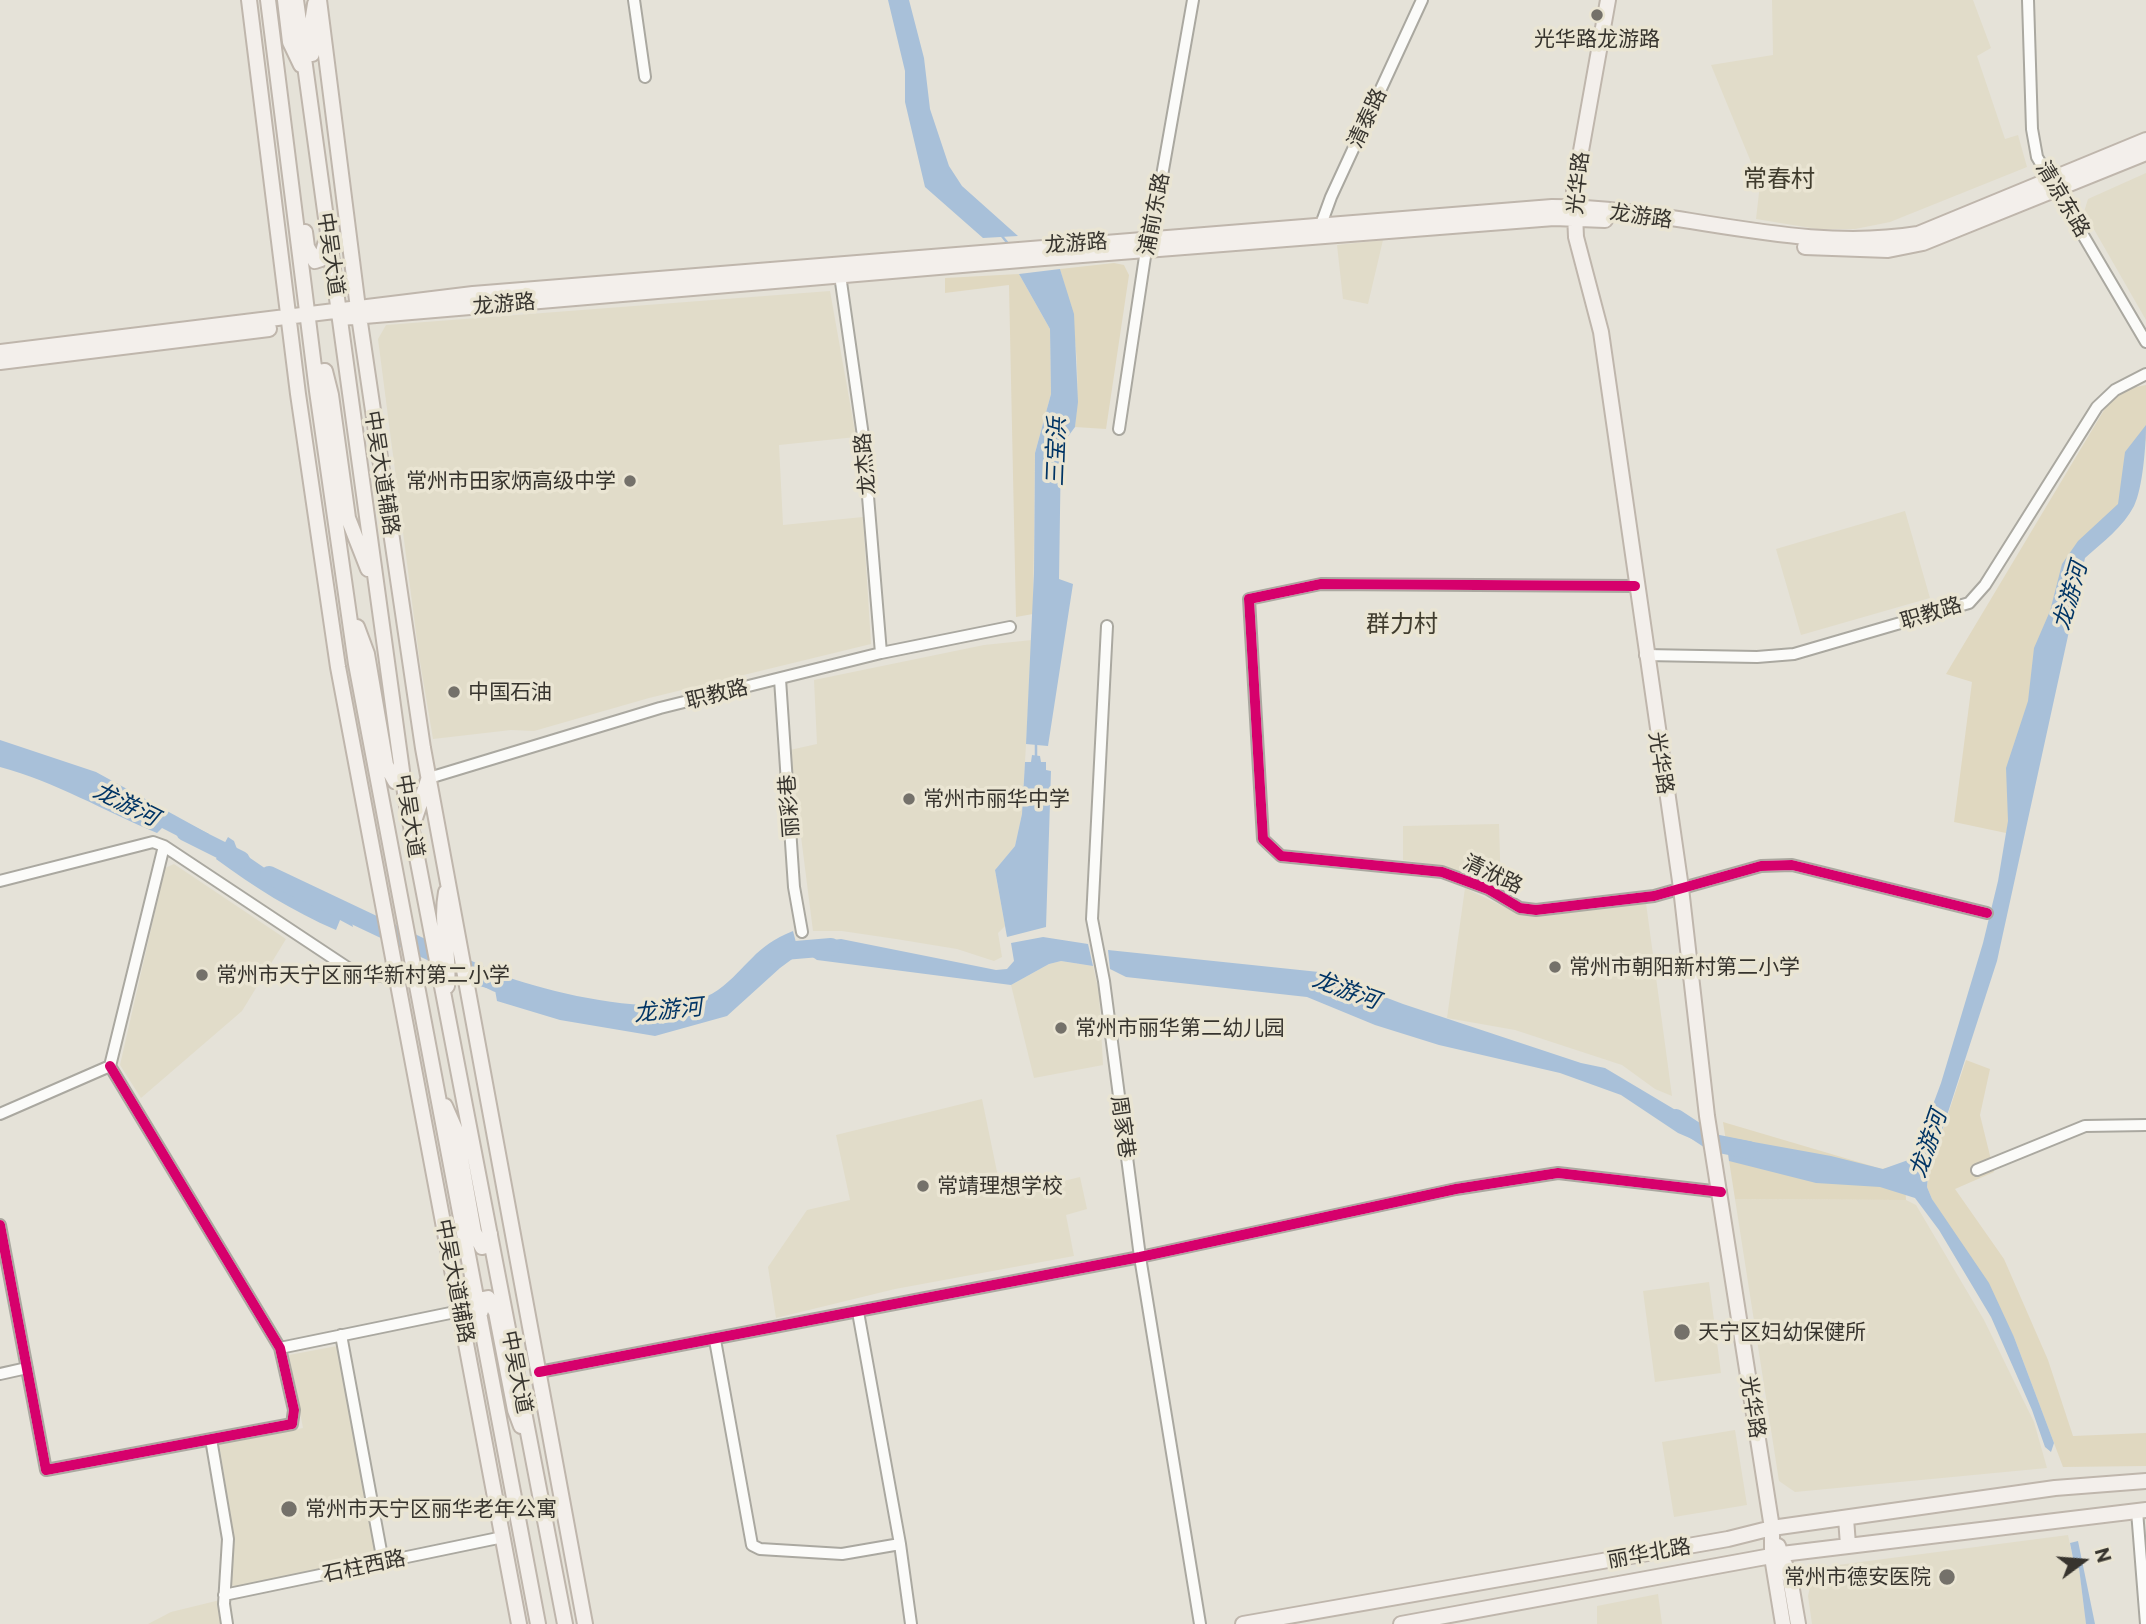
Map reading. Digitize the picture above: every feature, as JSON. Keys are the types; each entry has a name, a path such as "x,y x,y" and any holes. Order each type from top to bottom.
{"main road":[{"path":"249,0 289,322 338,667 377,887"},
{"name":"中吴大道","path":"268,0 317,391 347,600 434,1082 538,1624"},
{"path":"285,0 290,42 306,75"},
{"name":"中吴大道","path":"296,0 411,828 429,930 442,962 565,1621"},
{"path":"310,104 310,35 318,0"},
{"name":"中吴大道辅路","path":"318,0 358,311 429,778 509,1212"},
{"name":"光华路","path":"1608,0 1573,212 1601,332 1635,586 1681,888 1707,1116 1777,1555 1783,1624"},
{"path":"275,55 292,115 307,247 315,261 321,259 328,235"},
{"path":"264,121 277,74"},
{"name":"龙游路","path":"358,311 840,275 1039,252 1573,212 1826,249 1888,250 1923,243 2055,185 2146,140"},
{"name":"龙游路","path":"2055,185 2146,153"},
{"name":"龙游路","path":"0,362 358,311 663,277 938,257 1004,255"},
{"name":"龙游路","path":"0,352 289,322"},
{"path":"317,391 319,372 325,372 331,395 348,518 377,593"},
{"path":"368,529 381,468"},
{"path":"319,534 367,654 386,765 394,781 399,780 402,768"},
{"path":"411,828 429,778"},
{"path":"377,887 384,808"},
{"path":"391,844 394,831 399,830 404,839 414,887 429,930"},
{"path":"442,962 444,937 441,917 448,880"},
{"name":"中吴大道辅路","path":"377,887 519,1624"},
{"path":"415,1082 434,1116 441,1158 457,1197"},
{"path":"434,1082 456,1131 474,1232 482,1247 489,1245 490,1228"},
{"path":"464,1090 480,1121 490,1178 509,1212 585,1624"},
{"path":"480,1315 483,1299 488,1298 496,1312 514,1410 535,1464"},
{"path":"484,1432 488,1402 481,1368 485,1342"},
{"path":"540,1490 545,1409"},
{"name":"丽华北路","path":"1243,1624 1772,1528 2062,1488 2146,1481"},
{"name":"丽华北路","path":"1401,1624 1777,1555 2142,1510"},
{"path":"1846,1518 1848,1545"},
{"path":"504,1540 532,1593"},
{"name":"光华路","path":"1777,1555 1790,1578 1798,1624"}],"street":[{"path":"634,0 645,77"},
{"name":"浦前东路","path":"1119,429 1193,0"},
{"name":"清泰路","path":"1319,231 1422,0"},
{"name":"清凉东路","path":"2028,0 2032,129 2037,156 2146,342"},
{"name":"龙杰路","path":"840,275 863,436 881,653"},
{"name":"职教路","path":"1645,655 1757,657 1794,654 1969,603 1985,585 2097,407 2115,390 2146,374"},
{"name":"清洑路","path":"1635,586 1321,584 1249,599 1263,839 1281,856 1442,872 1488,889 1520,908 1536,910 1654,896 1761,866 1792,866 1987,912"},
{"name":"周家巷","path":"1107,626 1093,919 1104,981 1140,1257 1200,1624"},
{"name":"职教路","path":"429,778 660,708 881,653 1010,627"},
{"name":"丽彩巷","path":"780,679 794,887 802,932"},
{"path":"0,881 153,842 164,846 354,972 395,978"},
{"path":"0,1225 46,1470 292,1424 294,1410 281,1348 110,1066 164,846"},
{"path":"0,1115 110,1066"},
{"path":"1977,1170 2085,1126 2146,1125"},
{"path":"539,1372 1140,1257 1456,1189 1558,1173 1721,1192"},
{"path":"281,1348 460,1311"},
{"path":"858,1312 900,1544 911,1624"},
{"path":"341,1335 383,1562"},
{"path":"715,1340 752,1545 760,1549 842,1554 900,1544"},
{"path":"0,1374 27,1368"},
{"path":"211,1439 228,1539 224,1595 227,1624"},
{"path":"2142,1510 2146,1624"},
{"name":"石柱西路","path":"224,1595 504,1540"}],"shaded area":[{"path":"1772,0 1973,0 1991,48 1977,56 2005,139 2018,135 2027,167 1890,222 1855,229 1817,229 1756,219 1760,184 1711,65 1773,55"},
{"path":"2146,173 2146,320 2084,212 2088,199"},
{"path":"1383,240 1368,304 1343,299 1337,245"},
{"path":"1114,263 1124,265 1129,275 1106,429 1075,427 1076,347 1060,269"},
{"path":"1019,274 1050,329 1051,394 1035,453 1033,614 1016,617 1009,285 945,293 945,278"},
{"name":"常州市田家炳高级中学","path":"830,291 856,437 779,445 783,525 863,517 871,644 649,698 534,731 511,730 433,739 419,656 378,339 386,325"},
{"path":"2146,385 2146,439 2119,522 2077,554 2006,833 1954,822 1972,682 1946,674 2110,400 2131,388"},
{"path":"1905,511 1930,598 1801,635 1776,549"},
{"name":"常州市丽华中学","path":"1032,640 1022,814 1015,846 995,870 1005,926 998,933 1002,957 994,961 957,949 842,931 813,931 790,750 817,744 814,680 984,645"},
{"path":"1499,824 1501,890 1444,866 1403,860 1403,826"},
{"name":"常州市天宁区丽华新村第二小学","path":"174,864 286,939 242,1011 141,1098 120,1065 165,868"},
{"name":"常州市朝阳新村第二小学","path":"1465,888 1517,913 1538,916 1646,903 1672,1096 1655,1089 1622,1065 1515,1030 1447,1018"},
{"name":"常州市丽华第二幼儿园","path":"1061,961 1093,966 1099,992 1103,1065 1034,1078 1011,985 1049,964"},
{"path":"1966,1060 1990,1069 1980,1115 1994,1172 1955,1189 2004,1259 2048,1360 2073,1436 2146,1433 2146,1466 2063,1467 2014,1337 1932,1199 1927,1187 1928,1174"},
{"name":"常靖理想学校","path":"982,1099 1002,1196 1080,1177 1087,1209 1066,1215 1074,1256 895,1289 776,1318 768,1267 807,1210 850,1200 836,1135"},
{"path":"1723,1122 1882,1169 1904,1163 1906,1200 1735,1199"},
{"path":"1735,1199 1906,1200 1916,1205 1984,1320 2034,1422 2047,1468 1795,1492 1779,1481"},
{"name":"天宁区妇幼保健所","path":"1709,1282 1721,1373 1655,1382 1643,1291"},
{"name":"常州市天宁区丽华老年公寓","path":"337,1346 376,1558 236,1587 229,1584 234,1537 219,1444 303,1428 289,1355"},
{"path":"1735,1430 1747,1505 1674,1517 1662,1442"},
{"name":"常州市德安医院","path":"2068,1535 2075,1568 2079,1567 2086,1624 1812,1624 1808,1596 1811,1583 1818,1572 1830,1566"},
{"path":"1658,1594 1662,1624 1597,1624 1597,1606"},
{"path":"220,1600 223,1624 148,1624 171,1612"}],"water":[{"path":"888,0 909,0 924,58 930,109 949,166 962,186 1018,236 983,238 925,187 905,102 905,71"},
{"path":"1060,269 1074,314 1078,402 1075,427 1061,446 1059,579 1073,584 1048,746 1026,744 1034,573 1035,453 1051,394 1050,329 1019,274"},
{"path":"2146,425 2142,477 2134,506 2119,527 2085,558 1997,961 1928,1174 1927,1187 1932,1199 1989,1283 2014,1337 2054,1443 2051,1452 2045,1447 2032,1410 1991,1317 1939,1230 1915,1198 1880,1187 1816,1183 1729,1161 1726,1137 1831,1156 1883,1169 1911,1159 1915,1153 1941,1083 1983,943 1998,881 2008,821 2006,768 2028,701 2034,648 2050,611 2062,564 2078,541 2118,504 2125,452"},
{"path":"0,740 96,772 209,834 201,848 162,828 157,833 60,789 0,767"},
{"path":"1032,755 1040,756 1041,762 1046,762 1046,770 1051,771 1046,927 1007,937 995,870 1015,846 1022,814 1025,762 1031,762"},
{"path":"228,837 234,841 237,849 314,902 333,902 350,913 353,927 340,920 336,930 320,923 274,898 216,859"},
{"path":"793,931 799,954 727,1016 655,1036 560,1020 497,1001 495,990 479,986 476,970 490,977 493,972 543,988 607,1001 670,1005 697,1000 718,990 760,950"},
{"path":"1043,937 1088,944 1093,966 1061,961 1049,964 1011,985 817,960 808,954 807,943 841,939 996,970 1007,969 1014,961 1011,943"},
{"path":"1108,950 1319,972 1403,1004 1581,1063 1605,1068 1694,1121 1699,1142 1678,1133 1621,1095 1560,1073 1439,1045 1375,1025 1307,997 1126,977 1110,969"},
{"path":"2078,1541 2095,1624 2086,1624 2079,1568 2075,1568 2070,1543"}],"waterway":[{"name":"三宝浜","path":"1001,235 1010,246"},
{"name":"三宝浜","path":"1036,742 1036,757"},
{"name":"龙游河","path":"185,832 241,860"},
{"name":"龙游河","path":"269,875 497,983"},
{"name":"龙游河","path":"777,957 784,951 831,947"},
{"name":"龙游河","path":"1676,1118 1714,1143 1749,1150"}],"cycle path":[{"path":"1635,586 1321,584 1249,599 1263,839 1281,856 1442,872 1488,889 1520,908 1536,910 1654,896 1761,866 1792,865 1987,913"},
{"path":"0,1225 46,1470 292,1424 294,1410 280,1348 110,1066"},
{"path":"539,1372 1140,1257 1456,1189 1558,1173 1721,1192"}],"place":[{"name":"光华路龙游路","path":"1597,15"},
{"name":"常州市田家炳高级中学","path":"630,481"},
{"name":"中国石油","path":"454,692"},
{"name":"常州市丽华中学","path":"909,799"},
{"name":"常州市朝阳新村第二小学","path":"1555,967"},
{"name":"常州市天宁区丽华新村第二小学","path":"202,975"},
{"name":"常州市丽华第二幼儿园","path":"1061,1028"},
{"name":"常靖理想学校","path":"923,1186"},
{"name":"天宁区妇幼保健所","path":"1682,1332"},
{"name":"常州市天宁区丽华老年公寓","path":"289,1509"},
{"name":"常州市德安医院","path":"1947,1577"}],"district":[{"name":"常春村","path":"1779,179"},
{"name":"群力村","path":"1402,624"}]}
